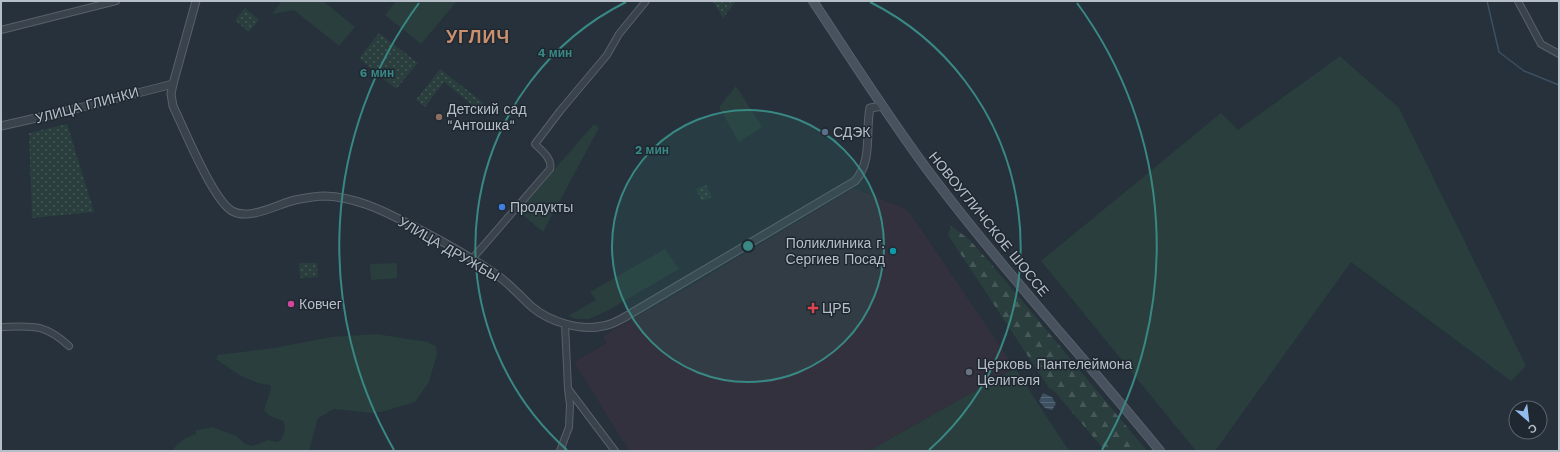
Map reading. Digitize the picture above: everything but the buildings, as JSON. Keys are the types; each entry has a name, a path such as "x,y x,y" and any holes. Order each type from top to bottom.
{"main road":[{"name":"НОВОУГЛИЧСКОЕ ШОССЕ","path":"813,1 874,93 928,170 987,245 1160,451"}],"street":[{"path":"1,30 116,1"},
{"name":"УЛИЦА ДРУЖБЫ","path":"196,1 171,94 173,106 216,192 226,206 239,214 250,214 296,200 314,197 326,196 351,199 382,211 472,259 494,273 540,313 565,324 582,327 593,328 613,323 855,181 862,173 865,164 870,108 874,93"},
{"path":"472,259 550,169 551,165 549,158 535,144 560,111 607,55 619,34 646,1"},
{"path":"1518,1 1541,44 1559,54"},
{"name":"УЛИЦА ГЛИНКИ","path":"1,126 173,84"},
{"path":"870,108 883,106"},
{"path":"560,451 569,427 570,405 565,324"},
{"path":"1,327 25,326 42,328 60,338 69,346"},
{"path":"568,389 615,451"}],"shaded area":[{"name":"ЦРБ","path":"854,188 908,210 1015,368 869,451 629,451 574,362 607,343 603,336 696,283"}],"green space":[{"path":"282,1 323,1 355,27 339,46 294,10 272,14"},
{"path":"396,1 457,1 421,44 385,15"},
{"path":"713,1 736,1 723,18"},
{"path":"245,8 259,20 249,32 235,20"},
{"path":"379,33 418,63 396,89 359,58"},
{"path":"1340,56 1399,108 1526,366 1511,381 1351,262 1215,451 1196,451 1041,261 1221,113 1238,130"},
{"path":"440,69 486,105 481,112 444,82 425,107 416,100"},
{"path":"736,86 762,127 739,142 719,107"},
{"path":"67,124 94,212 32,218 29,133"},
{"path":"594,124 599,128 543,232 518,211"},
{"path":"706,185 712,197 702,201 696,189"},
{"path":"951,226 969,239 998,272 1147,451 1105,451 1055,392 1049,388 948,235"},
{"path":"665,249 679,269 607,311 589,319 577,319 568,316 596,300 590,292"},
{"path":"299,263 317,263 318,277 300,278"},
{"path":"397,263 397,278 371,280 370,264"},
{"path":"376,334 428,342 436,346 437,354 429,382 415,402 381,412 372,413 334,409 318,418 309,451 172,451 182,440 196,434 196,430 213,427 236,436 245,444 253,446 268,440 277,442 280,441 283,436 285,429 283,421 270,416 264,410 271,389 270,385 255,382 242,376 216,359 218,355 274,348 331,337"},
{"path":"1015,368 1069,451 869,451"}],"water":[{"path":"1043,393 1052,397 1056,404 1052,410 1045,408 1039,401"}],"waterway":[{"path":"1487,1 1499,52 1524,71 1559,85"}],"place":[{"name":"Детский сад \"Антошка\"","path":"439,117"},
{"name":"СДЭК","path":"825,132"},
{"name":"Продукты","path":"502,207"},
{"name":"Поликлиника г. Сергиев Посад","path":"893,251"},
{"name":"Ковчег","path":"291,304"},
{"name":"ЦРБ","path":"813,308"},
{"name":"Церковь Пантелеймона Целителя","path":"969,372"}],"district":[{"name":"УГЛИЧ","path":"478,36"}]}
